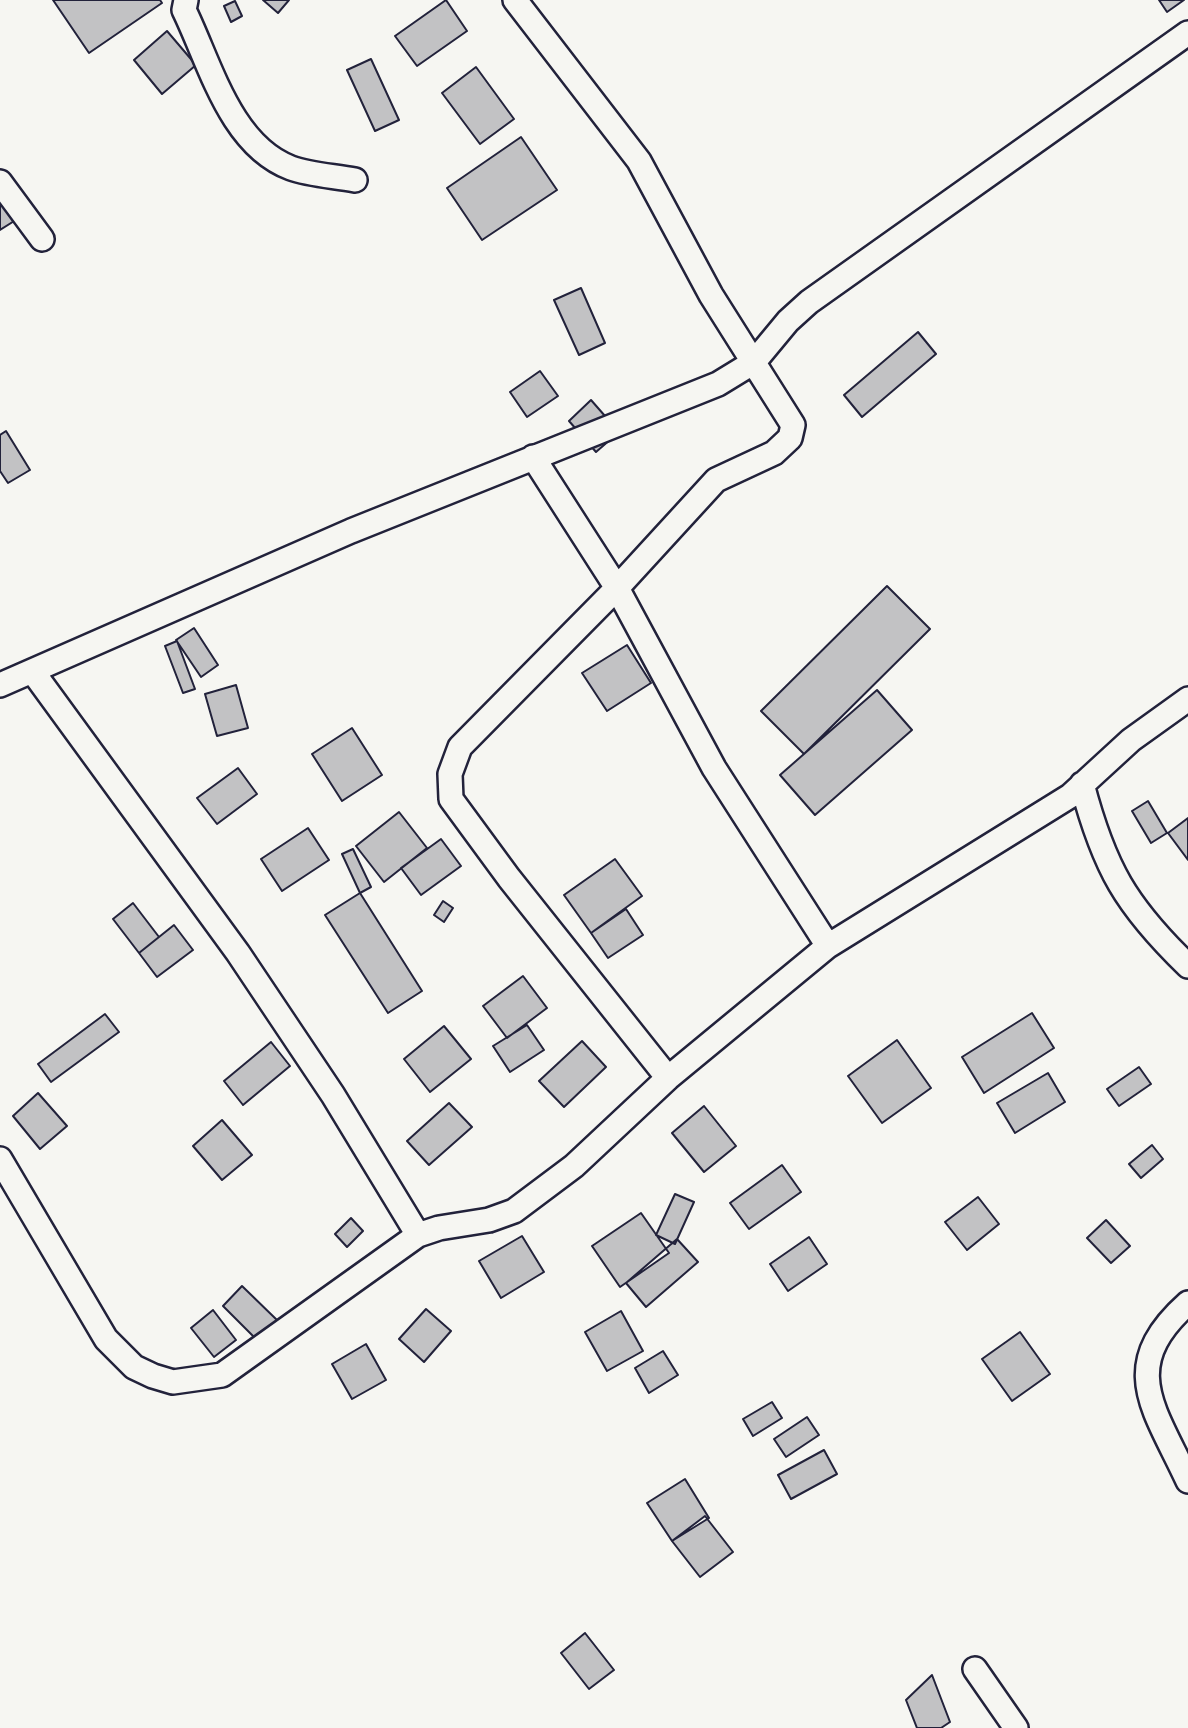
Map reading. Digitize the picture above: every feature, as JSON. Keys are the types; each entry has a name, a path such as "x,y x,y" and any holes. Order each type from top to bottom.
{"street":[{"path":"186,0 184,10 223,95 247,136 264,152 291,168 355,180"},
{"path":"516,0 639,161 711,295 793,425 790,438 774,453 716,480 617,588 460,747 450,774 451,799 509,878 668,1078"},
{"path":"0,685 351,531 719,384 754,362 788,321 809,302 1188,33"},
{"path":"0,182 42,239"},
{"path":"533,457 617,588 715,768 828,946"},
{"path":"33,672 238,953 333,1095 418,1235"},
{"path":"0,1159 106,1339 134,1367 173,1382 222,1375 418,1235 439,1228 489,1220 514,1211 575,1166 668,1078 828,946 1070,796 1131,740 1188,699"},
{"path":"1082,784 1106,863 1125,897 1153,932 1188,966"},
{"path":"1188,1303 1158,1338 1145,1368 1148,1393 1188,1481"},
{"path":"975,1669 1016,1728"}],"building":[{"path":"53,0 160,0 162,3 89,53"},
{"path":"263,0 289,0 278,13"},
{"path":"446,0 467,31 417,66 395,36"},
{"path":"1159,0 1184,0 1167,12"},
{"path":"235,1 242,16 231,22 224,6"},
{"path":"167,31 196,65 162,94 134,60"},
{"path":"371,59 399,120 375,131 347,70"},
{"path":"476,67 514,119 480,144 442,93"},
{"path":"521,137 557,190 482,240 447,188"},
{"path":"0,187 19,218 0,230"},
{"path":"581,288 605,343 579,355 554,300"},
{"path":"918,332 936,354 862,417 844,395"},
{"path":"540,371 558,396 527,417 510,392"},
{"path":"591,400 619,432 596,452 569,421"},
{"path":"6,431 30,470 8,483 0,471 0,435"},
{"path":"887,586 930,629 804,754 761,711"},
{"path":"194,628 218,665 201,677 176,640"},
{"path":"177,641 195,689 183,693 165,646"},
{"path":"627,645 651,683 607,711 582,673"},
{"path":"236,685 248,728 217,736 205,694"},
{"path":"877,690 912,730 815,815 780,775"},
{"path":"352,728 382,775 342,801 312,754"},
{"path":"238,768 257,794 217,824 197,798"},
{"path":"1148,801 1167,833 1151,843 1132,811"},
{"path":"399,812 427,848 384,882 356,846"},
{"path":"1188,818 1188,860 1168,833"},
{"path":"308,828 329,860 282,891 261,859"},
{"path":"441,839 461,866 421,895 401,868"},
{"path":"353,849 371,887 360,893 342,854"},
{"path":"615,859 642,896 591,933 564,895"},
{"path":"360,893 422,991 388,1013 325,915"},
{"path":"443,901 453,908 444,922 434,915"},
{"path":"133,903 159,937 139,953 113,919"},
{"path":"626,909 643,935 608,958 591,933"},
{"path":"174,925 193,950 157,977 139,953"},
{"path":"523,976 547,1008 507,1038 483,1006"},
{"path":"1032,1013 1054,1048 984,1093 962,1057"},
{"path":"105,1014 119,1032 51,1082 38,1064"},
{"path":"527,1025 544,1050 510,1072 493,1046"},
{"path":"444,1026 471,1059 430,1092 404,1059"},
{"path":"897,1040 931,1088 882,1123 848,1076"},
{"path":"582,1041 606,1067 564,1107 539,1081"},
{"path":"271,1042 290,1066 243,1105 224,1081"},
{"path":"1139,1067 1151,1084 1119,1106 1107,1089"},
{"path":"1048,1073 1065,1102 1015,1133 997,1103"},
{"path":"38,1093 67,1126 40,1149 13,1116"},
{"path":"449,1103 472,1127 429,1165 407,1141"},
{"path":"704,1106 736,1146 704,1172 672,1133"},
{"path":"222,1120 252,1155 222,1180 193,1146"},
{"path":"1152,1145 1163,1159 1141,1178 1129,1164"},
{"path":"782,1165 801,1192 749,1229 730,1203"},
{"path":"675,1194 694,1202 675,1244 656,1235"},
{"path":"978,1197 999,1224 967,1250 945,1222"},
{"path":"641,1213 669,1253 620,1287 592,1246"},
{"path":"351,1218 363,1231 347,1247 335,1234"},
{"path":"1106,1220 1130,1246 1111,1263 1087,1238"},
{"path":"522,1236 544,1272 501,1298 479,1261"},
{"path":"809,1237 827,1264 788,1291 770,1264"},
{"path":"677,1239 698,1262 646,1307 626,1283"},
{"path":"242,1286 278,1321 259,1342 223,1306"},
{"path":"426,1309 451,1331 424,1362 399,1339"},
{"path":"213,1310 236,1340 214,1357 191,1328"},
{"path":"621,1311 643,1351 607,1371 585,1332"},
{"path":"1020,1332 1050,1374 1012,1401 982,1359"},
{"path":"366,1344 386,1380 352,1399 332,1364"},
{"path":"663,1351 678,1375 649,1393 635,1368"},
{"path":"772,1402 782,1418 753,1436 743,1419"},
{"path":"807,1417 819,1435 786,1457 774,1439"},
{"path":"824,1450 837,1474 791,1499 778,1475"},
{"path":"685,1479 709,1518 672,1541 647,1503"},
{"path":"705,1516 733,1552 700,1577 672,1541"},
{"path":"585,1633 614,1670 589,1689 561,1653"},
{"path":"932,1675 950,1722 941,1728 917,1728 906,1700"}]}
